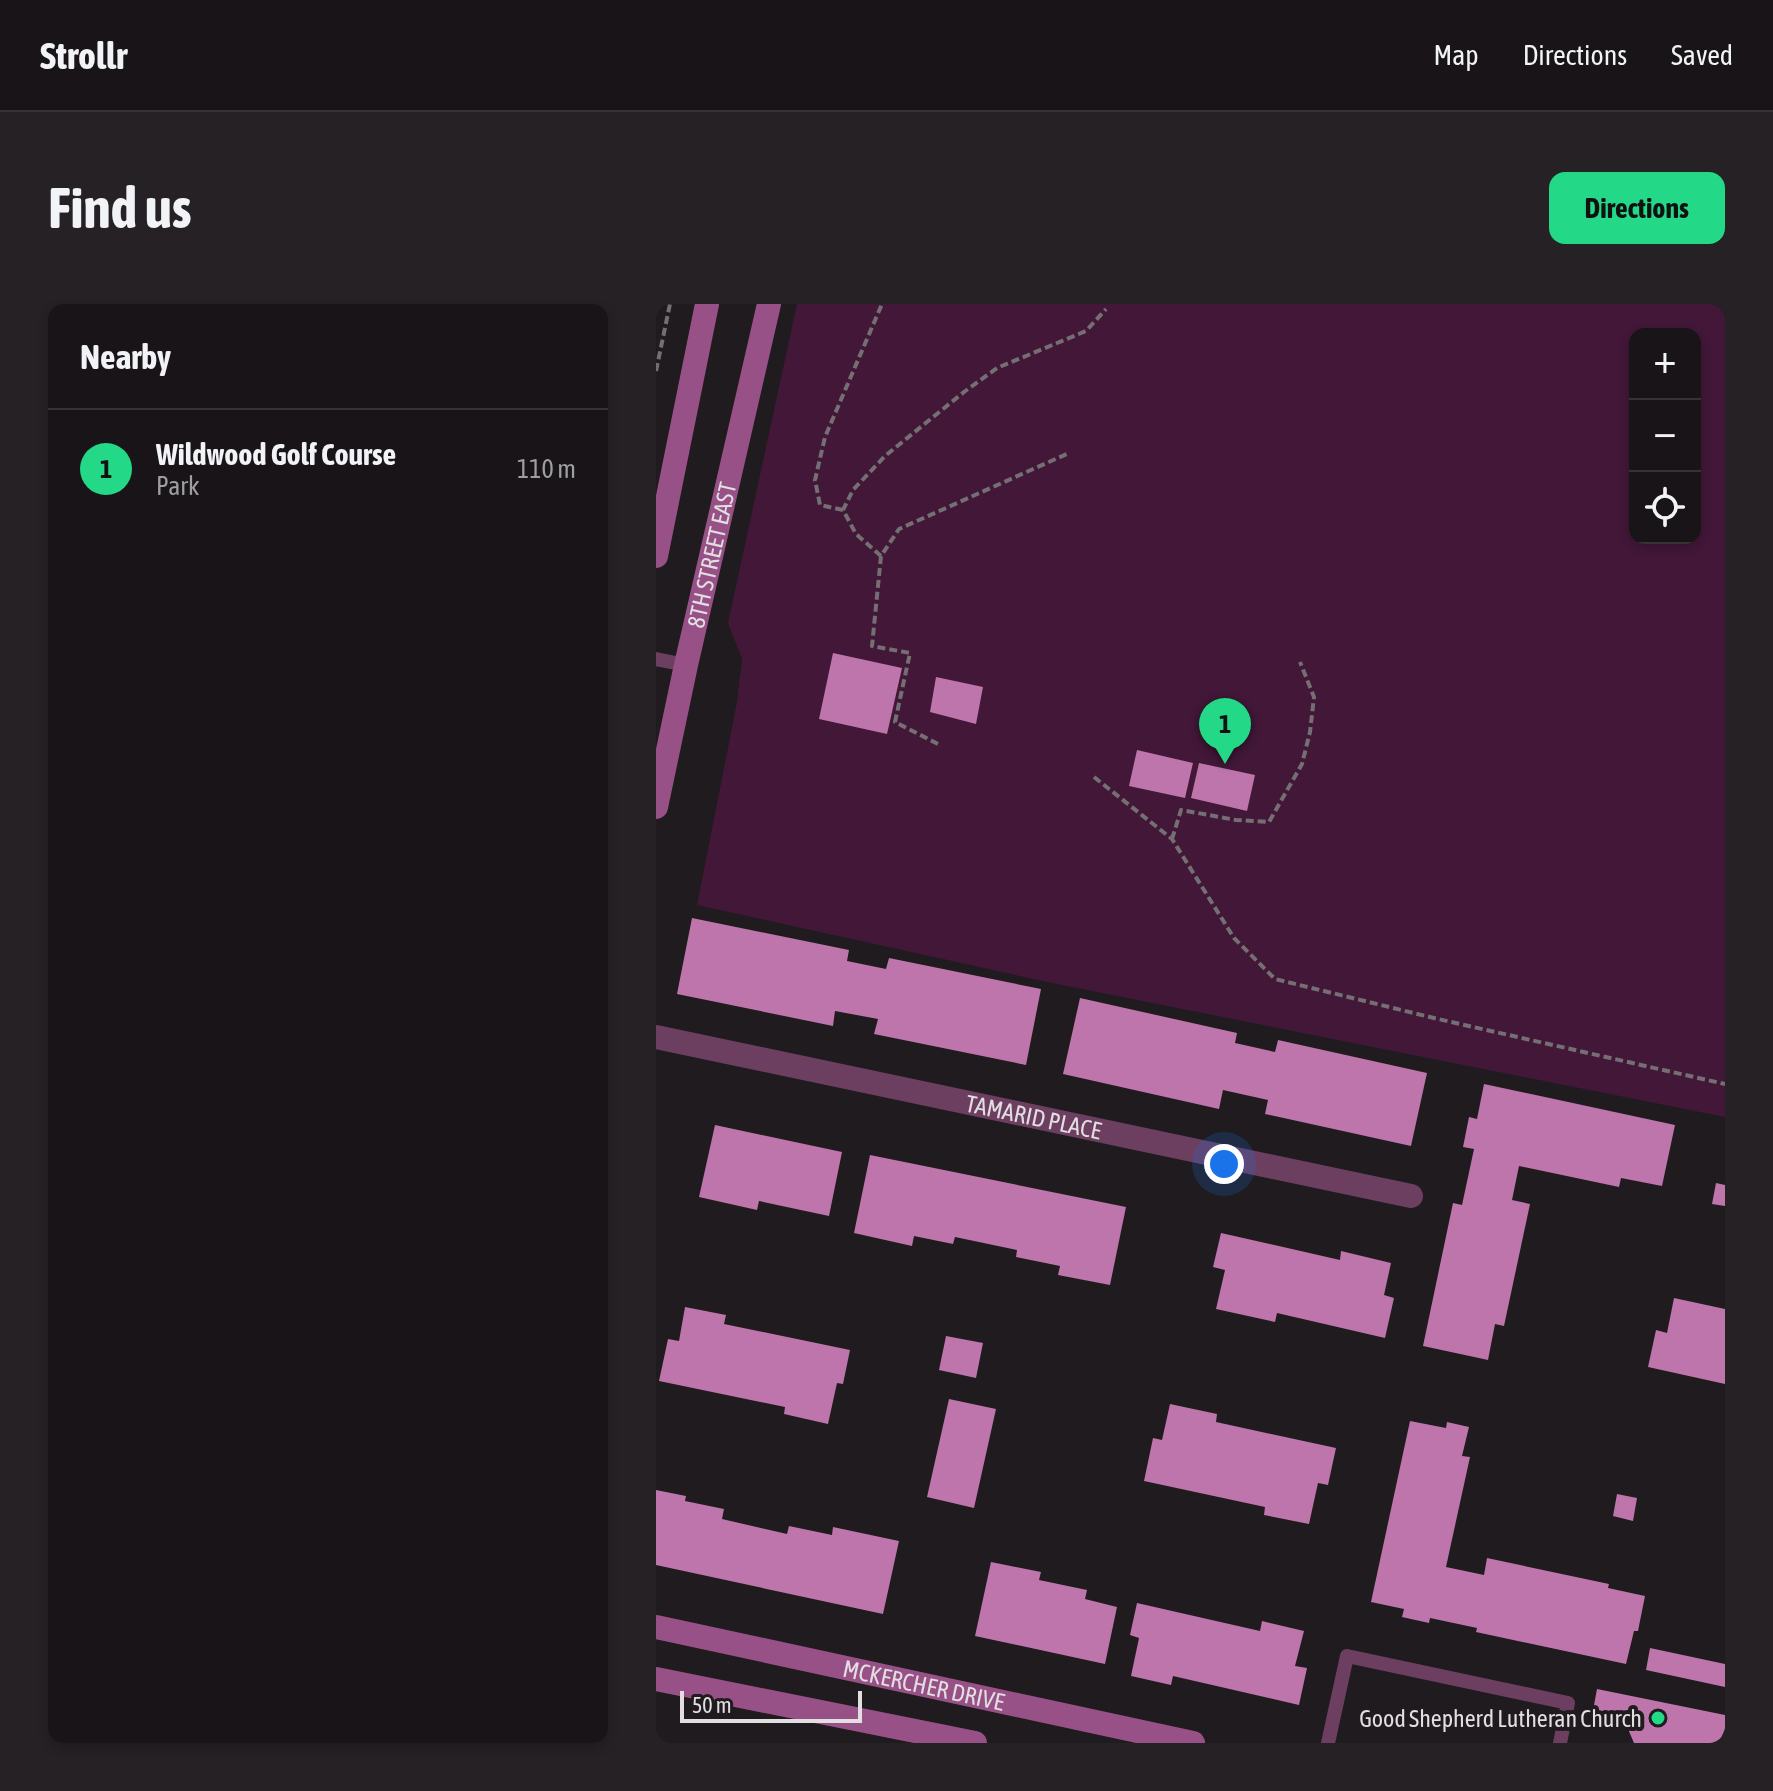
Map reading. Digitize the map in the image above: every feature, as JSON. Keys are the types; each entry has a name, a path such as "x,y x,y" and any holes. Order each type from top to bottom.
{"main road":[{"path":"656,556 707,304"},
{"name":"8TH STREET EAST","path":"656,807 769,304"},
{"name":"MCKERCHER DRIVE","path":"656,1627 1193,1743"},
{"name":"MCKERCHER DRIVE","path":"656,1679 918,1737 975,1743"}],"street":[{"name":"TAMARID PLACE","path":"656,1037 1411,1196"}],"lane":[{"path":"656,659 686,665"},
{"path":"1328,1743 1347,1656 1568,1703 1560,1743"}],"path":[{"path":"656,371 670,304"},
{"path":"881,556 856,534 843,510 820,505 815,480 825,437 882,304"},
{"path":"843,510 853,490 885,456 964,392 997,368 1086,331 1106,309"},
{"path":"938,744 895,722 910,653 872,646 881,556 899,529 1069,453"},
{"path":"1172,839 1181,810 1236,820 1269,822 1302,764 1310,732 1314,697 1300,662"},
{"path":"1094,777 1172,839 1234,938 1275,979 1725,1084"}],"shaded area":[{"path":"797,304 1725,304 1725,1117 1047,982 697,905 737,702 742,659 728,623"}],"building":[{"path":"833,653 902,668 887,734 819,719"},
{"path":"936,677 983,687 976,724 930,712"},
{"path":"1137,750 1193,763 1185,798 1129,786"},
{"path":"1199,763 1255,775 1247,811 1191,798"},
{"path":"692,918 849,950 847,961 886,969 889,958 1041,989 1026,1065 874,1034 878,1019 835,1011 833,1026 677,994"},
{"path":"1080,998 1237,1033 1235,1043 1275,1052 1278,1040 1427,1073 1411,1146 1265,1114 1268,1100 1223,1090 1219,1109 1063,1074"},
{"path":"1484,1084 1675,1125 1662,1186 1621,1178 1619,1187 1519,1166 1512,1200 1530,1204 1504,1326 1495,1324 1488,1360 1423,1346 1453,1203 1462,1205 1474,1149 1463,1147 1469,1117 1477,1119"},
{"path":"715,1125 842,1152 829,1216 759,1201 757,1210 699,1197"},
{"path":"870,1155 1126,1207 1110,1285 1058,1275 1060,1266 1016,1257 1017,1250 955,1237 953,1244 914,1236 912,1246 854,1233"},
{"path":"1716,1183 1725,1185 1725,1206 1712,1204"},
{"path":"1221,1233 1340,1260 1341,1251 1391,1263 1384,1295 1394,1298 1385,1338 1277,1313 1275,1322 1216,1309 1225,1270 1213,1267"},
{"path":"1674,1298 1725,1309 1725,1384 1648,1367 1656,1330 1667,1333"},
{"path":"685,1307 726,1315 724,1324 850,1350 843,1384 837,1383 828,1424 784,1414 785,1407 659,1381 668,1339 679,1341"},
{"path":"946,1336 983,1343 976,1378 939,1370"},
{"path":"949,1399 996,1409 974,1508 927,1497"},
{"path":"1170,1404 1217,1414 1216,1422 1336,1448 1328,1485 1318,1483 1309,1524 1264,1515 1265,1507 1144,1481 1153,1438 1162,1440"},
{"path":"1410,1421 1446,1428 1447,1422 1469,1427 1462,1456 1470,1457 1446,1567 1484,1575 1487,1558 1609,1584 1608,1588 1645,1596 1638,1631 1634,1631 1626,1664 1476,1632 1477,1628 1430,1618 1429,1623 1402,1617 1404,1609 1371,1602"},
{"path":"656,1490 686,1496 685,1501 724,1509 722,1519 787,1534 789,1526 832,1535 833,1527 899,1541 883,1614 656,1565"},
{"path":"1617,1494 1637,1498 1633,1521 1613,1516"},
{"path":"991,1562 1041,1572 1039,1580 1087,1590 1085,1599 1117,1607 1105,1664 975,1636"},
{"path":"1137,1603 1260,1631 1262,1621 1304,1631 1295,1666 1307,1668 1299,1705 1173,1676 1171,1685 1131,1676 1139,1638 1130,1635"},
{"path":"1650,1648 1725,1664 1725,1687 1646,1670"},
{"name":"Good Shepherd Lutheran Church","path":"1597,1689 1725,1715 1725,1729 1719,1743 1634,1743 1628,1729 1591,1721"}],"place":[{"name":"Wildwood Golf Course","path":"1225,764"},
{"name":"Good Shepherd Lutheran Church","path":"1658,1718"}]}
